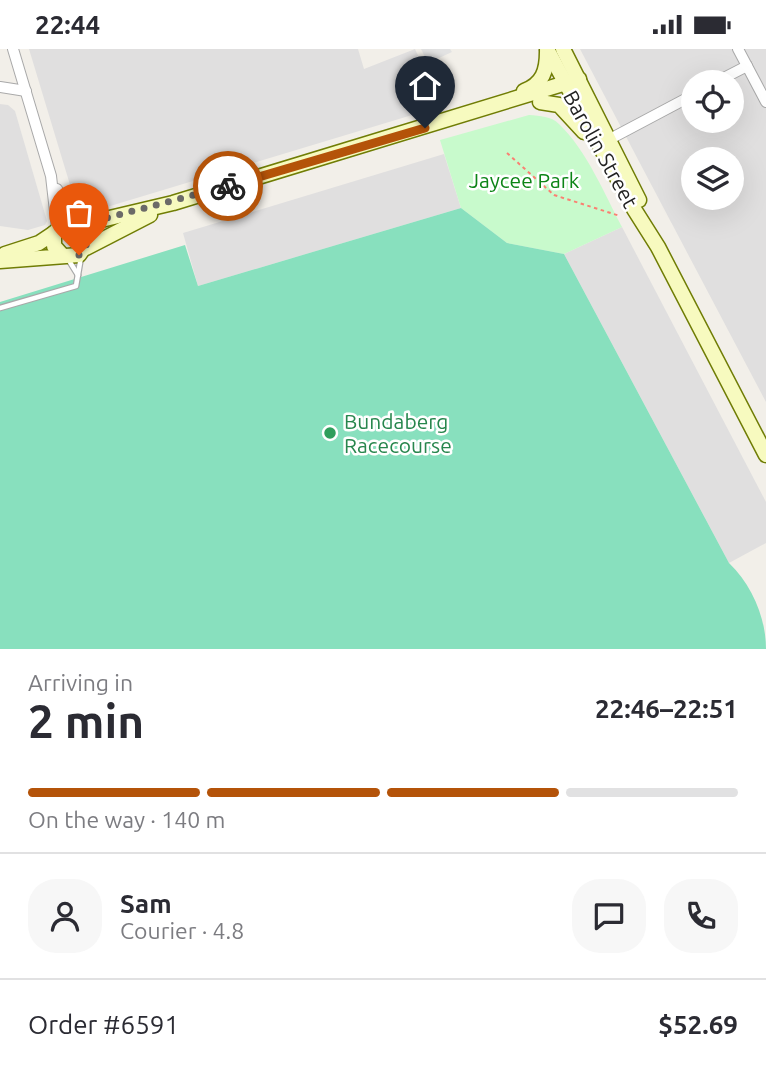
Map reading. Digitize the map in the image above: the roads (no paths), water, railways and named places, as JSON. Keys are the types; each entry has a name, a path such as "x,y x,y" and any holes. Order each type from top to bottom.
{"street":[{"path":"13,49 51,176 65,208 88,236 84,251"},
{"path":"494,104 530,89 539,81 547,66 547,49"},
{"name":"Barolin Street","path":"547,49 610,139 658,247"},
{"name":"Barolin Street","path":"563,49 575,86 622,188 658,247 765,451"},
{"path":"738,49 766,102"},
{"path":"739,70 747,66"},
{"path":"450,121 469,120 540,101 575,86"},
{"path":"0,258 39,243 66,223 78,224 173,203 450,121 466,112 575,86"},
{"path":"0,87 26,91"},
{"path":"540,101 559,105 573,119 622,188"},
{"path":"610,139 681,101"},
{"path":"51,176 54,246 65,256"},
{"path":"0,258 65,256 84,251 173,203"}],"lane":[{"path":"0,308 74,287 79,283 84,251"},
{"path":"65,256 78,276"}],"place":[{"name":"Bundaberg Racecourse","path":"330,433"}],"park label":[{"name":"Jaycee Park","path":"524,180"}]}
